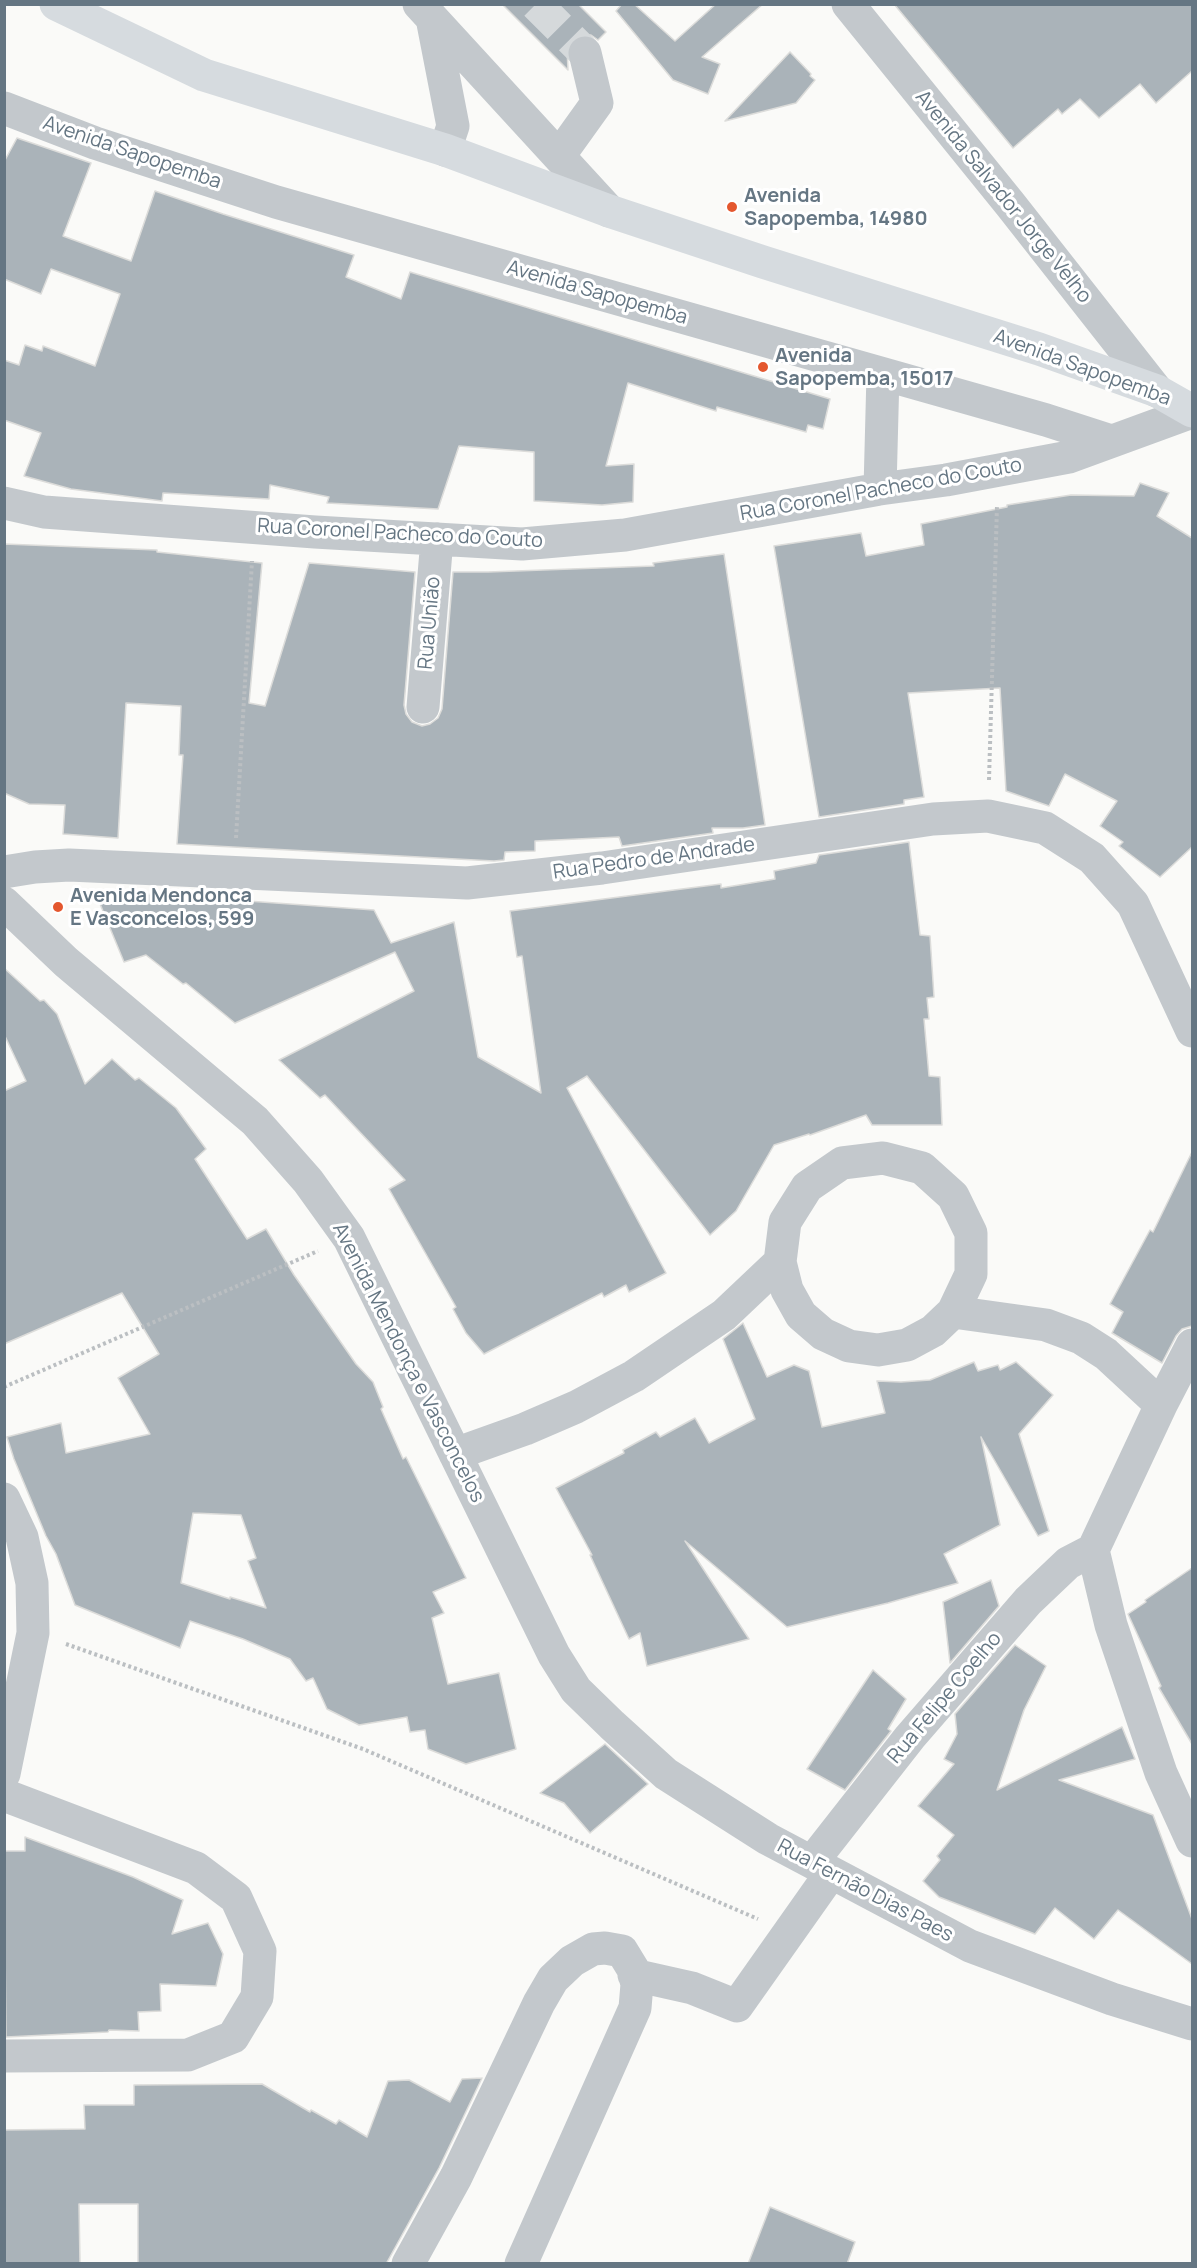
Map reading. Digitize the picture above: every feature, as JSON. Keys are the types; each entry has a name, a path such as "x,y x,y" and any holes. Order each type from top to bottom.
{"main road":[{"name":"Avenida Sapopemba","path":"56,4 204,75 445,150 609,211 1039,349 1157,391 1192,411"}],"street":[{"name":"Avenida Salvador Jorge Velho","path":"848,4 1010,204 1157,391"},
{"path":"426,11 453,126 445,150"},
{"path":"426,11 609,211"},
{"path":"559,156 597,103 585,53"},
{"name":"Avenida Sapopemba","path":"4,108 94,143 276,202 1046,420 1111,441 1192,411"},
{"path":"880,489 883,374"},
{"name":"Rua Coronel Pacheco do Couto","path":"4,503 44,512 522,544 625,535 880,489 946,480 1069,457 1111,441"},
{"name":"Rua União","path":"423,706 437,539"},
{"name":"Rua Pedro de Andrade","path":"4,872 69,865 467,883 602,868 933,819 988,816 1045,828 1092,858 1133,904 1192,1031"},
{"name":"Avenida Mendonça e Vasconcelos","path":"4,903 66,962 255,1120 308,1181 349,1238 554,1655 576,1690"},
{"path":"883,1158 922,1168 953,1196 971,1233 971,1274 953,1312 933,1332 907,1345 878,1350 849,1346 823,1334 801,1315 787,1290 780,1262 785,1222 807,1187 842,1163 883,1158"},
{"path":"455,1454 525,1429 576,1407 634,1376 724,1315 780,1262"},
{"path":"953,1312 1046,1325 1081,1338 1106,1354 1161,1405"},
{"path":"1192,1345 1161,1405 1093,1551 1111,1625 1161,1773 1192,1841"},
{"path":"4,1499 22,1537 32,1583 33,1633 4,1774"},
{"name":"Rua Felipe Coelho","path":"634,1975 692,1988 737,2006 789,1933 822,1867 909,1737 1028,1601 1068,1563 1093,1551"},
{"name":"Rua Fernão Dias Paes","path":"576,1690 666,1774 768,1839 970,1946 1112,1999 1192,2024"},
{"path":"4,1795 196,1868 236,1898 260,1951 257,1997 233,2037 188,2055 4,2056"},
{"path":"408,2264 456,2177 539,2002 553,1978 572,1961 593,1949 605,1948 622,1951 637,1984 634,2008 521,2264"}],"path":[{"path":"988,816 998,469"},
{"path":"234,873 254,527"},
{"path":"4,1387 349,1238"},
{"path":"33,1633 363,1749 789,1933"}],"building":[{"path":"502,4 578,4 606,32 598,40 591,35 581,35 572,40 567,48 568,70"},
{"path":"622,4 634,4 675,41 716,4 763,4 702,57 720,64 708,94 673,80 616,11"},
{"path":"894,4 1192,4 1192,71 1156,103 1140,84 1099,118 1080,99 1062,114 1058,109 1013,148"},
{"path":"790,52 815,80 796,103 725,121"},
{"path":"17,138 91,163 63,236 131,261 155,191 354,255 346,277 401,299 410,272 830,399 823,429 808,425 806,432 717,407 716,411 628,383 606,466 634,464 633,502 602,505 534,501 534,452 459,446 438,509 327,503 329,497 270,485 269,499 163,493 162,501 71,489 24,476 41,433 4,420 4,360 19,365 25,345 42,351 43,346 95,366 120,294 51,269 41,294 4,279 4,162"},
{"path":"1140,483 1169,493 1157,516 1192,538 1192,847 1160,877 1119,846 1123,842 1100,826 1117,801 1065,774 1049,806 1006,791 1000,688 908,693 924,797 904,800 904,804 819,817 774,546 861,533 866,556 924,545 921,524 1007,507 1007,505 1071,495 1134,496"},
{"path":"4,544 157,550 157,552 262,563 249,703 265,706 309,563 415,572 404,705 406,714 412,722 422,726 438,718 442,709 453,572 654,566 653,563 724,554 765,825 712,828 713,833 622,846 619,837 535,841 535,851 505,852 504,860 494,861 177,844 183,755 179,755 181,706 126,703 118,838 63,834 65,805 29,804 4,793"},
{"path":"909,842 920,935 930,936 934,997 927,998 929,1019 924,1019 929,1076 940,1077 942,1125 872,1125 866,1115 774,1145 736,1211 710,1235 587,1076 567,1088 666,1273 629,1292 626,1285 604,1297 602,1293 484,1354 466,1333 453,1309 456,1307 389,1189 405,1180 325,1095 320,1098 279,1060 414,991 395,952 235,1023 186,983 183,984 146,955 124,962 98,899 135,896 135,893 374,910 391,943 454,922 478,1057 541,1093 522,956 517,957 510,911 721,884 721,888 775,879 774,871 816,863 819,855"},
{"path":"4,968 40,1001 44,1000 57,1014 85,1084 112,1059 135,1080 139,1078 176,1108 206,1149 195,1159 247,1239 266,1229 294,1275 356,1364 373,1382 383,1407 381,1409 403,1459 406,1457 466,1578 433,1592 444,1613 432,1618 448,1684 499,1673 516,1749 466,1764 428,1749 425,1730 410,1732 407,1717 359,1725 327,1709 313,1678 306,1681 290,1659 243,1639 190,1621 180,1648 75,1605 7,1437 61,1423 66,1453 150,1434 118,1378 159,1354 122,1293 4,1344 4,1091 26,1081 4,1034","holes":["193,1513 241,1515 256,1558 248,1561 266,1608 181,1583"]},
{"path":"1192,1152 1192,1326 1182,1329 1176,1336 1162,1363 1112,1333 1123,1312 1110,1304 1150,1230 1153,1232"},
{"path":"743,1323 767,1377 794,1365 809,1371 822,1427 885,1413 877,1381 930,1380 974,1362 978,1371 998,1365 1000,1370 1016,1362 1053,1395 1019,1434 1049,1531 1038,1536 981,1437 1000,1525 944,1554 958,1583 888,1603 787,1627 685,1541 749,1639 647,1666 640,1633 629,1639 590,1555 592,1555 556,1488 624,1453 623,1450 656,1432 660,1437 695,1418 709,1443 755,1419 723,1339"},
{"path":"1192,1568 1192,1744 1159,1688 1161,1686 1128,1614"},
{"path":"991,1580 999,1606 950,1663 943,1602"},
{"path":"1015,1645 1046,1666 1024,1710 997,1790 1122,1727 1135,1759 1059,1780 1153,1815 1192,1919 1192,1964 1118,1910 1094,1939 1055,1908 1035,1934 939,1897 923,1881 940,1860 937,1856 954,1835 918,1806 954,1764 944,1759 957,1734 955,1714"},
{"path":"873,1670 906,1699 888,1729 891,1731 845,1790 807,1769"},
{"path":"605,1744 648,1784 590,1833 564,1803 540,1793"},
{"path":"25,1837 133,1877 183,1900 172,1934 208,1923 223,1954 216,1986 160,1984 161,2011 138,2012 139,2031 109,2030 108,2032 6,2037 4,1851 25,1851"},
{"path":"482,2078 439,2168 386,2264 138,2264 138,2204 79,2204 80,2264 4,2264 4,2130 85,2129 84,2105 134,2105 134,2085 262,2084 310,2112 311,2110 336,2124 339,2120 367,2137 388,2081 409,2080 450,2102 462,2079"},
{"path":"770,2207 855,2242 847,2264 748,2264"}],"tunnel":[{"path":"536,4 585,53"}],"place":[{"name":"Avenida Sapopemba, 14980","path":"732,207"},
{"name":"Avenida Sapopemba, 15017","path":"763,367"},
{"name":"Avenida Mendonca E Vasconcelos, 599","path":"58,907"}]}
